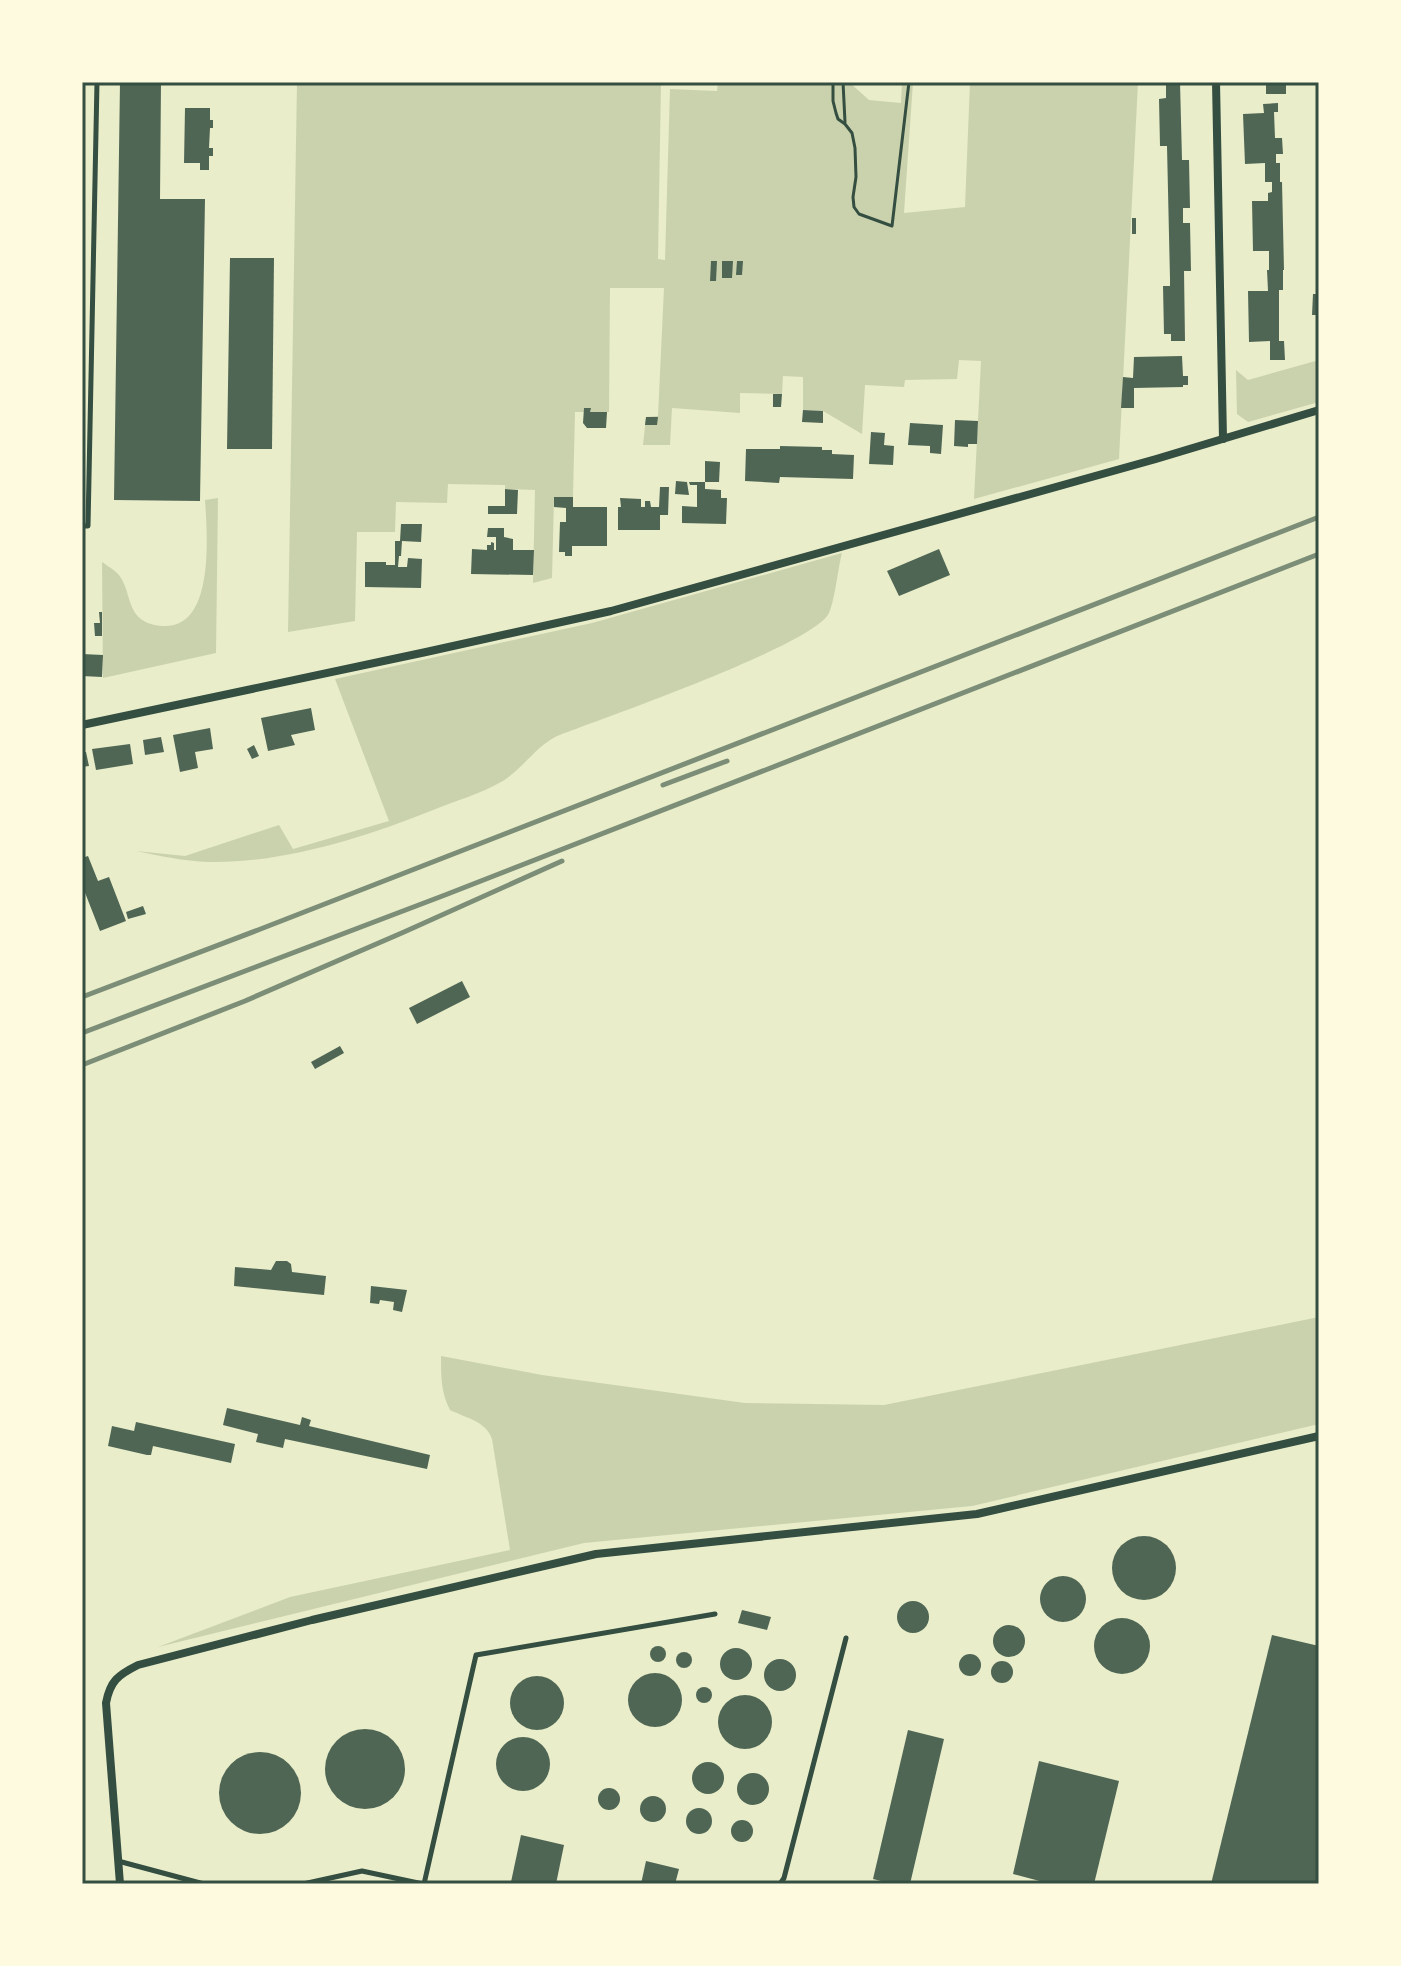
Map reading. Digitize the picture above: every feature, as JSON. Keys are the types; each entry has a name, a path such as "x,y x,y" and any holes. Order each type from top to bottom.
{"street":[{"path":"1216,82 1223,439"},
{"path":"82,725 611,611 1319,410"},
{"path":"120,1884 106,1703 108,1690 116,1678 138,1665 312,1620 596,1554 977,1514 1319,1436"}],"lane":[{"path":"82,526 88,526 97,82"},
{"path":"303,1884 362,1871 424,1884 476,1655 715,1614"},
{"path":"780,1884 846,1638"},
{"path":"118,1861 204,1884"}],"path":[{"path":"833,82 836,113 852,133 855,148 854,207 859,214 892,226 909,82"},
{"path":"843,82 845,124"}],"green space":[{"path":"297,82 661,82 658,259 665,260 670,89 717,91 718,82 849,82 869,100 901,103 902,82 913,82 904,213 965,207 970,82 1138,82 1119,459 974,499 981,361 959,360 957,379 905,380 904,387 865,385 862,434 823,411 803,410 803,377 783,376 782,394 740,393 740,413 672,408 670,445 643,445 646,417 658,416 664,288 610,288 609,412 575,412 573,497 554,498 552,578 533,583 535,490 505,489 505,485 448,484 447,503 396,502 395,532 357,532 355,621 288,632"},
{"path":"1319,360 1319,402 1248,422 1237,414 1236,370 1248,380"},
{"path":"218,498 216,653 103,678 102,562 113,569 124,583 135,612 144,621 167,626 187,618 196,606 205,570 205,500"},
{"path":"842,553 829,613 815,627 748,661 557,736 509,777 485,790 380,830 294,854 208,862 136,851 185,856 279,825 293,849 389,821 335,679 592,623"},
{"path":"1319,1317 1319,1424 972,1506 584,1543 158,1647 290,1597 510,1550 492,1439 480,1424 450,1410 443,1391 441,1356 542,1375 745,1403 884,1405"}],"building":[{"path":"120,82 161,82 160,199 205,199 200,501 114,500"},
{"path":"1166,82 1180,82 1182,160 1189,160 1190,208 1183,208 1183,223 1190,223 1191,271 1184,271 1185,341 1171,341 1171,334 1164,334 1163,286 1170,286 1170,279 1167,146 1160,146 1159,99 1166,98"},
{"path":"1270,82 1289,82 1286,94 1266,94 1266,85"},
{"path":"1278,103 1278,112 1274,112 1275,138 1282,138 1283,154 1276,154 1276,163 1280,163 1282,182 1284,270 1283,290 1279,290 1279,341 1284,341 1285,360 1270,360 1270,341 1249,342 1248,291 1268,291 1269,251 1253,251 1252,201 1268,201 1272,182 1265,182 1265,163 1245,164 1243,114 1264,113 1263,104"},
{"path":"185,108 210,108 213,128 210,128 209,148 213,148 213,156 209,156 209,170 200,170 200,163 184,163"},
{"path":"1132,218 1136,218 1136,234 1132,234"},
{"path":"230,258 274,258 272,449 227,449"},
{"path":"711,261 717,261 716,281 710,281"},
{"path":"722,261 733,261 732,278 722,278"},
{"path":"737,261 743,261 742,275 736,275"},
{"path":"1313,294 1319,294 1319,315 1312,315"},
{"path":"1182,356 1183,376 1188,376 1188,385 1134,388 1134,408 1121,408 1123,377 1133,378 1134,357"},
{"path":"773,394 782,394 781,407 773,407"},
{"path":"584,408 591,408 590,412 607,412 606,428 587,428 583,423"},
{"path":"803,410 823,411 823,423 802,422"},
{"path":"646,417 658,417 657,425 645,425"},
{"path":"955,420 978,421 977,444 954,446"},
{"path":"910,423 943,425 941,454 930,453 930,446 908,445"},
{"path":"871,432 885,433 884,445 894,446 893,465 869,464"},
{"path":"780,446 822,447 822,450 832,450 832,454 854,455 853,479 780,477 779,483 745,481 746,449 780,449"},
{"path":"705,461 720,462 719,482 705,482"},
{"path":"676,481 687,482 689,495 675,494"},
{"path":"689,482 705,482 705,489 721,490 721,498 727,498 726,524 682,523 682,506 697,507 697,485 690,485"},
{"path":"660,487 669,487 668,515 660,515 660,530 618,530 620,498 641,499 641,507 645,507 645,501 650,501 651,507 659,507"},
{"path":"505,489 518,490 517,514 488,514 488,506 505,506"},
{"path":"554,497 573,497 573,507 607,507 607,546 572,546 572,556 559,552 560,522 566,522 566,508 554,507"},
{"path":"401,524 422,524 421,542 402,541 398,567 407,567 408,558 422,559 421,588 365,587 365,562 395,565 395,541 400,541"},
{"path":"488,528 504,528 504,537 513,539 513,550 534,550 533,575 471,574 472,549 487,550 491,542 496,550 496,537 487,537"},
{"path":"939,549 950,575 899,596 887,571"},
{"path":"99,612 102,612 102,636 95,636 94,623 100,623"},
{"path":"82,654 103,655 102,677 82,676"},
{"path":"311,708 315,730 291,735 295,745 268,751 261,718"},
{"path":"210,728 213,749 195,752 198,768 180,772 173,735"},
{"path":"161,737 164,752 145,755 143,740"},
{"path":"130,744 133,764 96,770 92,749"},
{"path":"254,745 259,756 252,759 247,749"},
{"path":"82,752 86,752 89,766 82,767"},
{"path":"88,856 98,881 109,877 126,921 100,931 82,885 82,858"},
{"path":"143,906 146,914 128,919 126,912"},
{"path":"462,981 470,997 417,1024 409,1008"},
{"path":"340,1046 344,1053 315,1069 311,1062"},
{"path":"276,1261 287,1261 291,1264 292,1272 326,1276 324,1295 234,1286 235,1267 271,1270"},
{"path":"371,1286 407,1290 402,1312 393,1310 394,1302 380,1300 379,1304 370,1303"},
{"path":"227,1408 300,1425 302,1417 311,1420 309,1426 430,1455 427,1469 285,1439 283,1448 256,1442 258,1434 223,1425"},
{"path":"136,1422 235,1444 231,1463 153,1446 151,1455 147,1455 108,1446 112,1426 134,1431"},
{"path":"1144,1536 1156,1538 1167,1545 1174,1556 1174,1580 1167,1591 1156,1598 1144,1600 1132,1598 1121,1591 1114,1580 1112,1568 1114,1556 1121,1545 1132,1538"},
{"path":"1063,1576 1079,1583 1086,1599 1079,1615 1063,1622 1047,1615 1040,1599 1047,1583"},
{"path":"913,1601 924,1606 929,1617 924,1628 913,1633 902,1628 897,1617 902,1606"},
{"path":"742,1610 771,1617 767,1630 738,1623"},
{"path":"1122,1618 1142,1626 1150,1646 1142,1666 1122,1674 1102,1666 1094,1646 1102,1626"},
{"path":"1009,1625 1020,1630 1025,1641 1020,1652 1009,1657 998,1652 993,1641 998,1630"},
{"path":"1272,1635 1319,1646 1319,1884 1211,1884"},
{"path":"658,1646 664,1648 664,1660 658,1662 652,1660 650,1654 652,1648"},
{"path":"736,1648 747,1653 752,1664 747,1675 736,1680 725,1675 720,1664 725,1653"},
{"path":"684,1652 690,1654 690,1666 684,1668 678,1666 676,1660 678,1654"},
{"path":"970,1654 978,1657 981,1665 978,1673 970,1676 962,1673 959,1665 962,1657"},
{"path":"780,1659 791,1664 796,1675 791,1686 780,1691 769,1686 764,1675 769,1664"},
{"path":"1002,1661 1010,1664 1013,1672 1010,1680 1002,1683 994,1680 991,1672 994,1664"},
{"path":"655,1673 674,1681 682,1700 674,1719 655,1727 636,1719 628,1700 636,1681"},
{"path":"537,1676 556,1684 564,1703 556,1722 537,1730 518,1722 510,1703 518,1684"},
{"path":"704,1687 712,1695 704,1703 696,1695"},
{"path":"745,1695 764,1703 772,1722 764,1741 745,1749 726,1741 718,1722 726,1703"},
{"path":"357,1729 373,1729 394,1740 405,1761 405,1777 394,1798 373,1809 357,1809 343,1803 331,1791 325,1777 325,1761 331,1747 343,1735"},
{"path":"908,1730 944,1739 910,1884 893,1884 873,1879"},
{"path":"523,1737 542,1745 550,1764 542,1783 523,1791 504,1783 496,1764 504,1745"},
{"path":"260,1752 276,1756 289,1764 297,1777 301,1793 297,1809 289,1822 276,1830 260,1834 244,1830 231,1822 223,1809 219,1793 223,1777 231,1764 244,1756"},
{"path":"1039,1761 1119,1781 1094,1884 1051,1884 1013,1874"},
{"path":"708,1762 719,1767 724,1778 719,1789 708,1794 697,1789 692,1778 697,1767"},
{"path":"753,1773 764,1778 769,1789 764,1800 753,1805 742,1800 737,1789 742,1778"},
{"path":"609,1788 617,1791 620,1799 617,1807 609,1810 601,1807 598,1799 601,1791"},
{"path":"653,1796 662,1800 666,1809 662,1818 653,1822 644,1818 640,1809 644,1800"},
{"path":"699,1808 708,1812 712,1821 708,1830 699,1834 690,1830 686,1821 690,1812"},
{"path":"742,1820 750,1823 753,1831 750,1839 742,1842 734,1839 731,1831 734,1823"},
{"path":"521,1835 564,1845 556,1884 511,1882"},
{"path":"646,1861 679,1869 675,1884 641,1884"}],"railway":[{"path":"82,997 1319,517"},
{"path":"82,1033 1319,554"},
{"path":"663,785 727,761"},
{"path":"82,1065 245,1001 562,861"}]}
